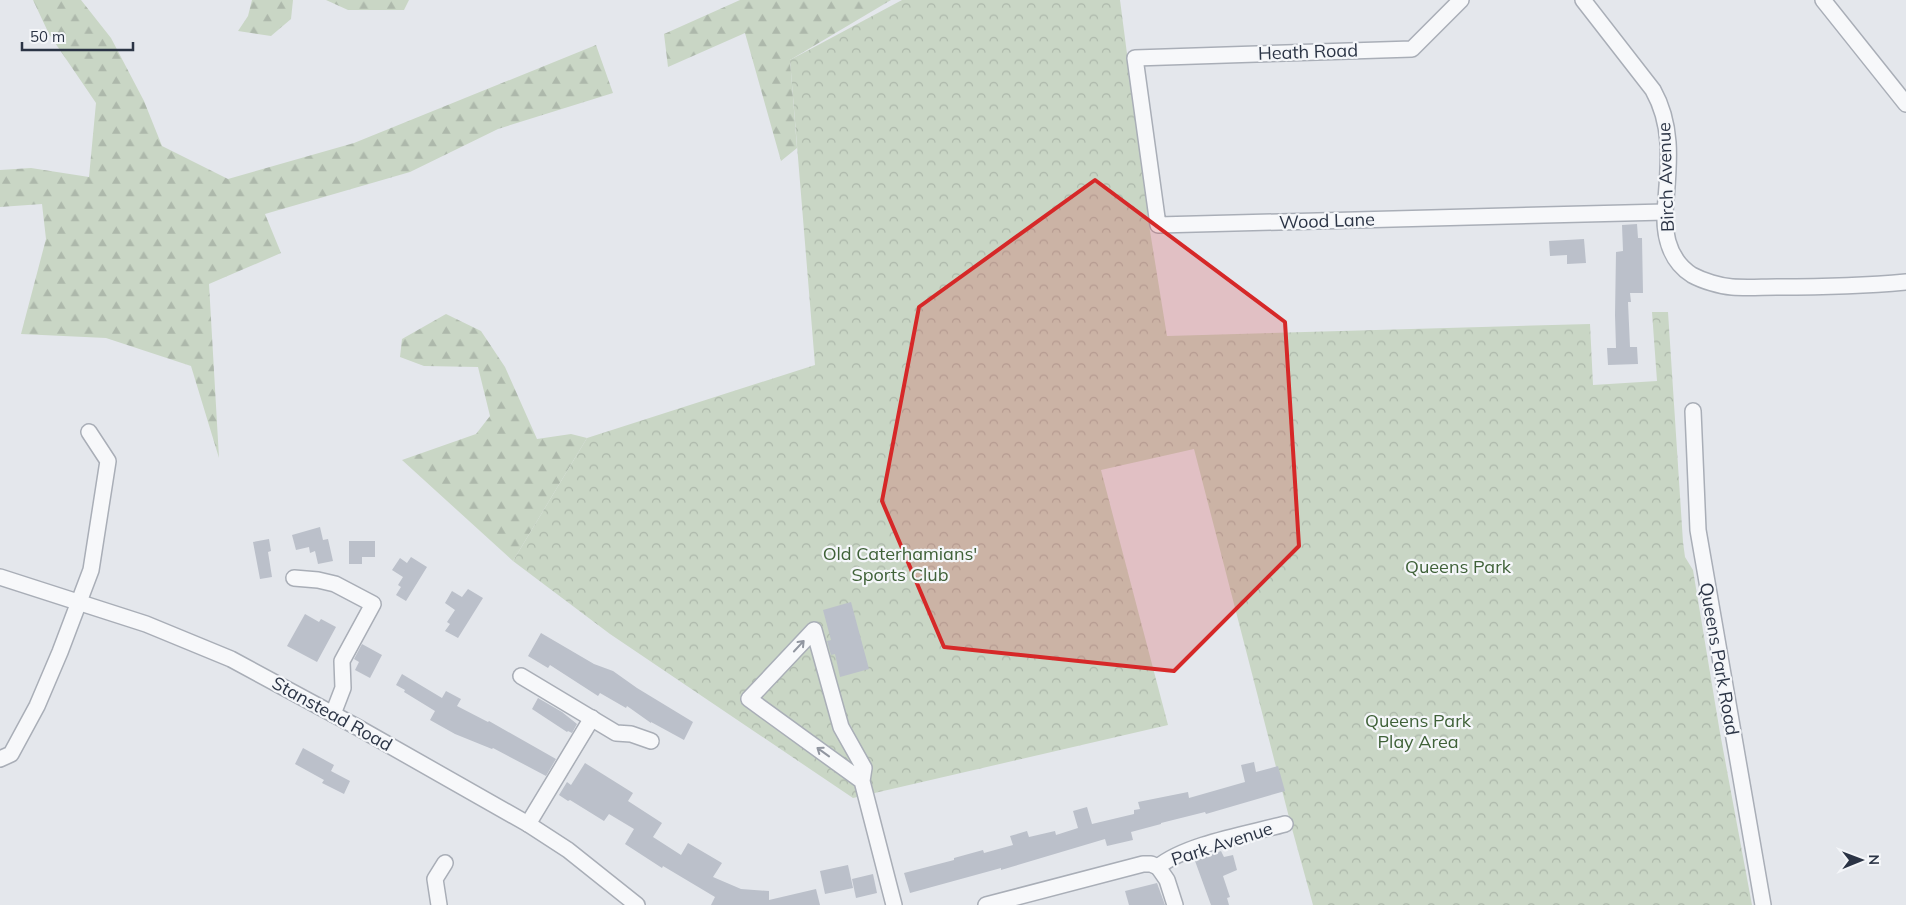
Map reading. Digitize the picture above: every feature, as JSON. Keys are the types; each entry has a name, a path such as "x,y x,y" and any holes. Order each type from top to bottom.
{"street":[{"name":"Heath Road","path":"1135,58 1412,49 1460,0"},
{"name":"Birch Avenue","path":"1583,0 1653,90 1661,104 1667,125 1668,147 1669,181 1665,230 1671,253 1692,275 1730,287 1815,287 1906,282"},
{"path":"1823,0 1906,104"},
{"name":"Wood Lane","path":"1135,58 1158,225 1665,212"},
{"name":"Queens Park Road","path":"1693,410 1698,530 1731,731 1763,905"},
{"path":"0,759 11,754 37,706 91,570 108,461 89,432"},
{"name":"Stanstead Road","path":"0,578 146,624 231,659 528,824 568,850 619,899 637,905"},
{"path":"294,578 335,584 373,604 342,661 343,688 333,714"},
{"path":"862,781 750,699 814,630 841,727 864,768 862,781 894,905"},
{"path":"521,676 616,733 631,734 651,741"},
{"path":"528,824 592,718"},
{"name":"Park Avenue","path":"986,905 1143,864 1151,864 1158,867 1178,855 1213,843 1284,824"},
{"path":"439,905 436,879 445,864"},
{"path":"1158,867 1167,880 1175,905"}],"highlighted area":[{"path":"1095,180 1285,322 1299,546 1174,671 944,647 882,501 919,307"}],"green space":[{"path":"33,0 81,0 111,38 144,101 162,146 228,179 354,143 596,45 613,93 498,129 410,172 265,214 281,253 209,284 219,458 191,366 106,338 21,334 46,239 42,204 0,207 0,170 31,168 89,177 96,103 49,34"},
{"path":"252,0 293,0 291,19 271,36 238,31 248,16"},
{"path":"326,0 409,0 404,10 348,10"},
{"path":"740,0 891,0 790,60 797,148 781,161 745,33 668,67 664,34"},
{"path":"902,0 1120,0 1150,231 1167,336 1590,324 1593,385 1657,381 1652,312 1668,312 1685,557 1693,570 1720,733 1752,905 1313,905 1194,449 1101,470 1168,725 853,798 610,634 513,561 587,438 815,365 790,60"},
{"path":"446,314 481,331 505,367 537,439 571,434 587,438 513,561 402,460 476,434 490,416 478,367 424,366 400,357 402,339"}],"building":[{"path":"1637,224 1638,238 1642,238 1643,293 1630,293 1631,302 1628,302 1630,347 1637,347 1638,364 1608,365 1607,348 1616,348 1616,252 1623,251 1622,225"},
{"path":"1584,239 1586,263 1567,264 1567,255 1550,256 1549,241"},
{"path":"320,527 323,540 328,539 333,561 318,564 315,551 310,553 309,547 296,550 292,535"},
{"path":"269,539 271,551 268,552 272,577 260,579 253,542"},
{"path":"349,541 375,541 375,557 362,557 362,564 349,564"},
{"path":"411,557 427,567 406,601 396,595 401,587 398,585 403,577 392,570 400,558 407,563"},
{"path":"468,589 483,598 458,638 445,631 450,624 447,622 455,610 445,603 452,591 462,597"},
{"path":"851,602 869,669 840,677 835,654 831,655 827,641 831,640 823,610"},
{"path":"305,614 319,622 321,619 336,627 317,662 287,646"},
{"path":"541,633 594,664 613,671 693,722 684,740 651,723 627,706 626,708 600,693 598,696 550,665 548,668 528,656"},
{"path":"362,644 382,655 370,678 355,670 359,662 354,659"},
{"path":"402,674 442,698 446,691 461,699 457,706 489,721 556,759 546,776 493,748 455,734 430,720 435,711 396,685"},
{"path":"538,698 562,712 577,724 572,733 567,732 532,709"},
{"path":"303,748 334,765 331,771 350,781 344,794 322,783 324,780 295,764"},
{"path":"1254,762 1256,772 1278,766 1285,791 1206,814 1205,812 1131,832 1133,840 1107,846 1105,839 1001,870 1001,868 910,893 904,873 983,850 984,853 1013,845 1010,836 1027,831 1029,837 1055,831 1056,835 1078,828 1073,811 1087,807 1092,824 1134,814 1134,810 1140,809 1138,802 1188,792 1189,798 1245,782 1241,765"},
{"path":"585,763 633,793 628,801 662,823 653,837 681,855 688,843 722,863 713,877 741,889 769,891 769,900 816,889 820,905 711,905 715,897 663,866 662,868 625,844 634,829 609,814 604,821 559,795 567,782 571,785"},
{"path":"1221,851 1224,857 1233,855 1237,870 1223,876 1230,897 1227,898 1229,905 1211,905 1195,861"},
{"path":"848,865 853,888 825,894 820,871"},
{"path":"873,874 877,893 856,898 852,879"},
{"path":"1157,883 1165,905 1129,905 1125,891"}],"park label":[{"name":"Old Caterhamians' Sports Club","path":"900,564"},
{"name":"Queens Park","path":"1458,567"},
{"name":"Queens Park Play Area","path":"1418,731"}]}
